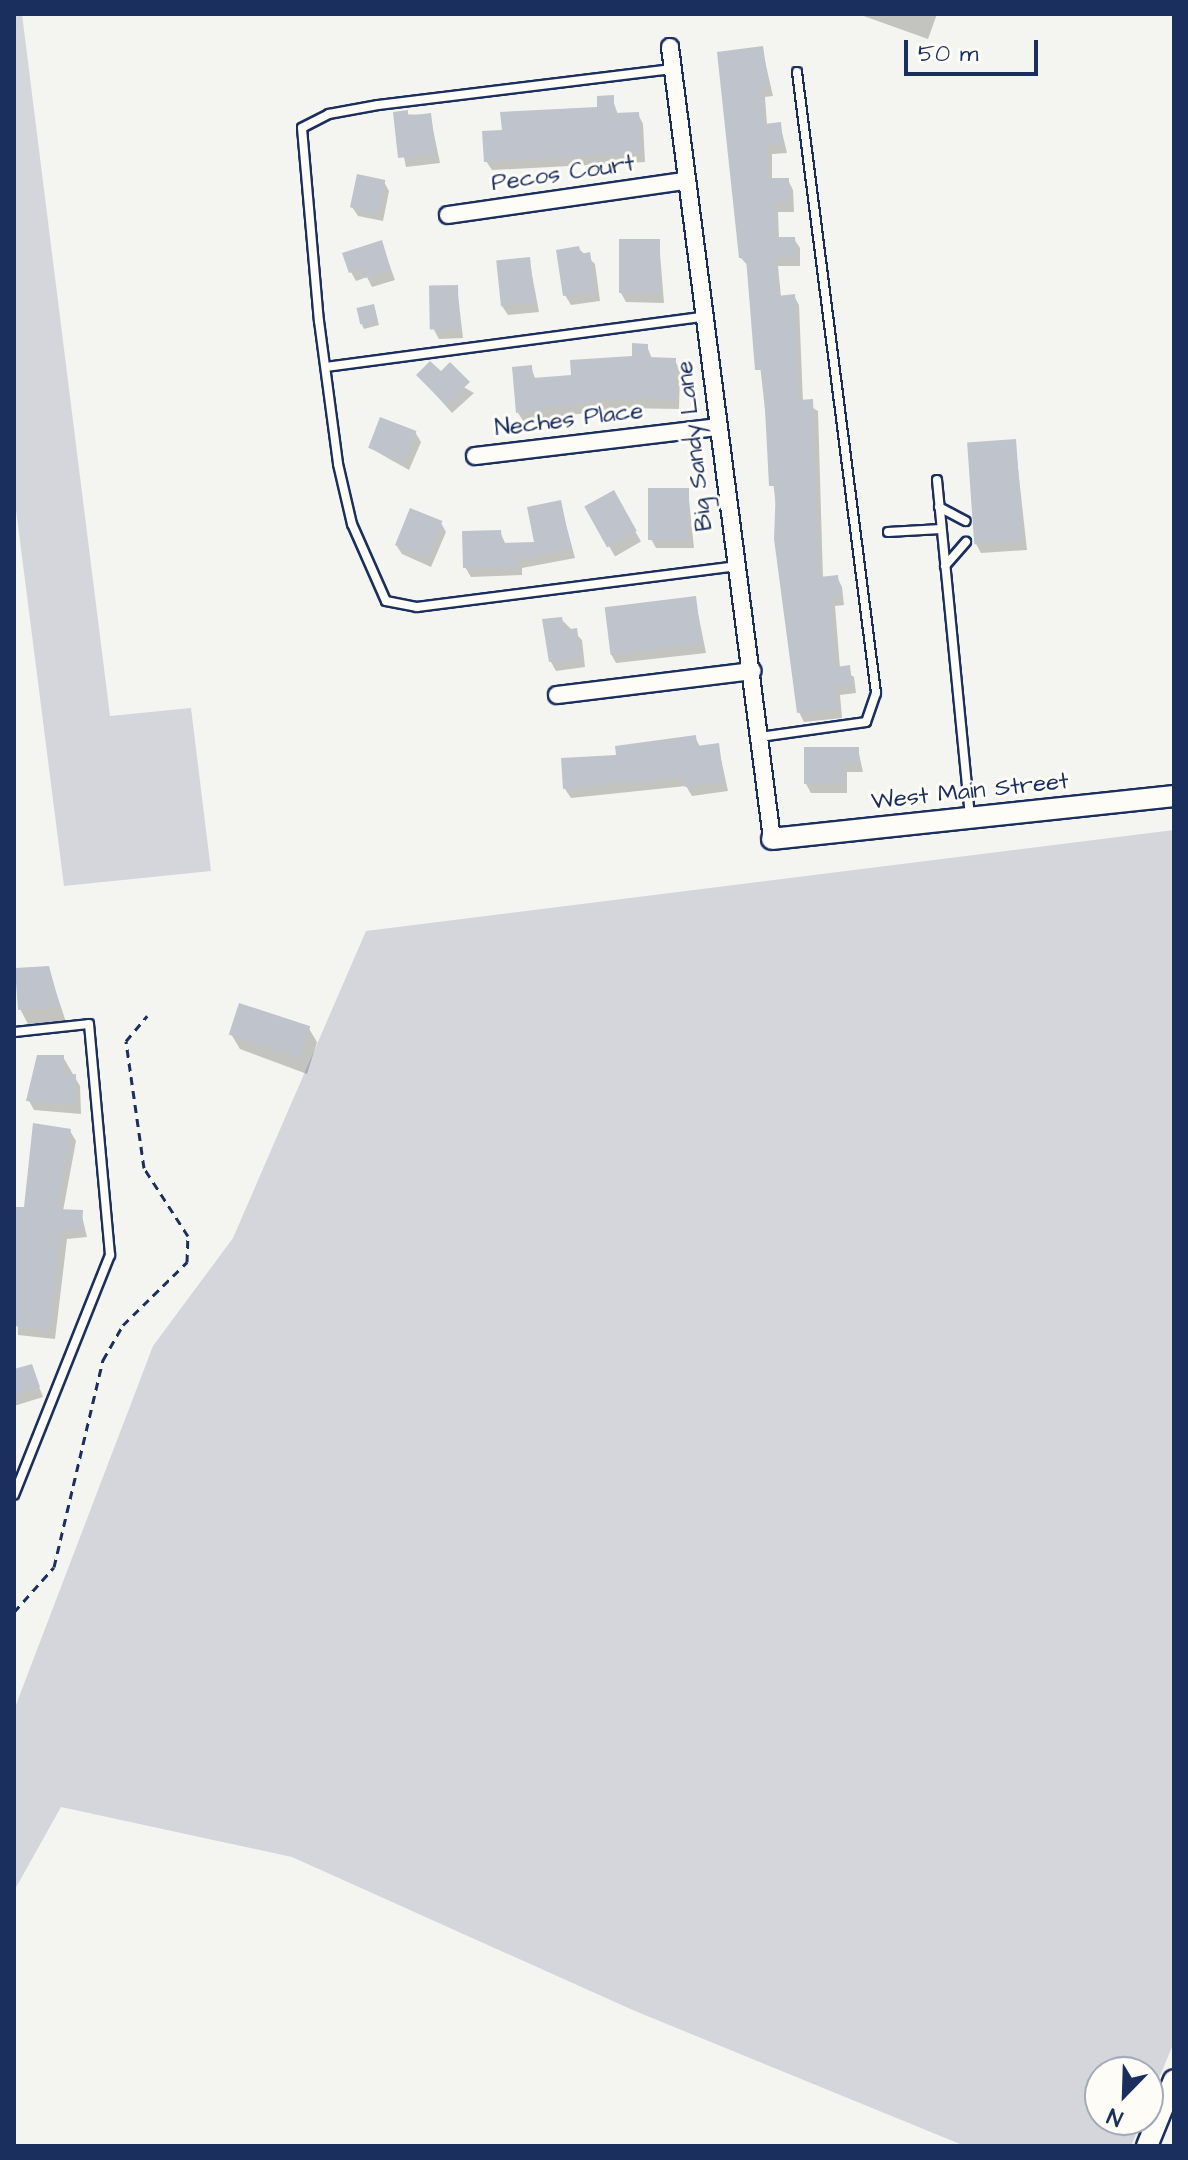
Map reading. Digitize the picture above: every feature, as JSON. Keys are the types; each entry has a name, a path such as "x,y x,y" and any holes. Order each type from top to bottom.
{"street":[{"name":"Big Sandy Lane","path":"670,47 735,566 753,671 772,839"},
{"name":"Pecos Court","path":"448,215 685,181"},
{"name":"Neches Place","path":"475,456 717,427"},
{"path":"557,695 753,671"},
{"name":"West Main Street","path":"772,839 1174,796"},
{"path":"1147,2146 1174,2080"}],"lane":[{"path":"673,69 378,105 329,114 302,128 326,367 352,524 386,601 417,607 735,566"},
{"path":"760,737 866,722 876,693 797,72"},
{"path":"326,367 703,317"},
{"path":"937,480 970,818"},
{"path":"939,507 965,521"},
{"path":"888,532 941,529"},
{"path":"945,566 966,542"},
{"path":"14,1032 89,1024 110,1255 18,1474 14,1495"}],"path":[{"path":"14,1612 54,1567 103,1360 123,1325 187,1262 188,1236 144,1168 126,1041 147,1016"}],"shaded area":[{"path":"14,14 22,14 110,716 191,708 211,871 64,886 14,494"},
{"path":"1174,830 1174,2042 1164,2066 1164,2056 1084,2056 1084,2136 1135,2136 1131,2146 965,2146 635,2011 292,1857 61,1807 14,1891 14,1710 153,1346 233,1238 366,931"}],"building":[{"path":"763,46 769,87 760,88 764,124 781,122 783,144 767,145 768,178 789,178 789,203 774,203 775,237 795,237 796,257 774,257 778,296 795,294 799,400 813,399 819,577 838,575 840,596 831,597 836,667 850,665 852,684 836,686 838,709 797,713 774,539 776,486 769,486 763,370 755,370 746,258 739,258 717,52"},
{"path":"614,95 614,113 639,112 641,153 484,162 482,131 502,130 500,112 597,107 597,96"},
{"path":"408,110 408,116 431,113 436,154 398,158 393,112"},
{"path":"357,174 385,180 378,213 350,207"},
{"path":"619,239 660,239 660,293 619,293"},
{"path":"382,240 391,270 365,278 362,268 349,273 342,253"},
{"path":"579,246 581,254 590,252 596,291 563,296 556,250"},
{"path":"530,257 535,303 501,306 496,261"},
{"path":"458,285 459,329 430,329 429,286"},
{"path":"374,304 378,321 360,325 356,308"},
{"path":"632,343 648,344 648,357 676,358 675,400 613,399 516,413 512,367 532,365 533,378 571,375 570,360 632,356"},
{"path":"430,361 441,371 450,362 470,382 446,405 416,375"},
{"path":"380,417 416,431 405,462 368,448"},
{"path":"1016,439 1023,541 974,544 967,442"},
{"path":"648,488 689,488 689,540 648,540"},
{"path":"614,490 637,531 607,548 584,506"},
{"path":"561,500 571,549 518,559 518,566 463,568 462,531 501,530 502,543 534,542 527,507"},
{"path":"410,508 442,521 427,558 395,545"},
{"path":"696,596 702,644 611,655 605,607"},
{"path":"562,617 564,630 577,628 581,658 549,662 542,619"},
{"path":"696,735 697,746 719,743 724,782 685,787 683,777 563,789 561,758 616,755 615,746"},
{"path":"804,747 859,747 859,763 842,763 842,784 804,784"},
{"path":"49,966 60,1007 18,1010 15,968"},
{"path":"239,1003 310,1026 300,1058 229,1034"},
{"path":"37,1055 64,1055 64,1075 76,1074 76,1105 26,1101"},
{"path":"33,1123 71,1129 57,1209 83,1210 82,1228 58,1230 51,1330 14,1326 14,1207 24,1207"},
{"path":"32,1364 40,1387 14,1395 14,1369"}]}
